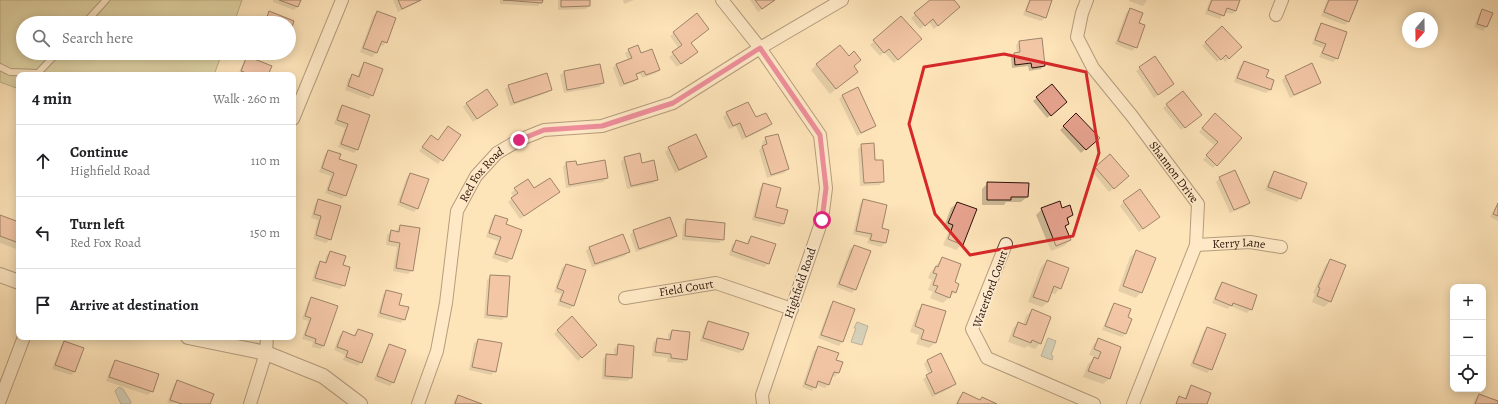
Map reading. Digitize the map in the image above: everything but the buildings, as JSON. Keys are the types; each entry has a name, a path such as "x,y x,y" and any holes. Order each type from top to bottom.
{"street":[{"path":"296,111 342,0"},
{"name":"Highfield Road","path":"722,0 760,48 820,135 826,188 822,220 762,395 764,404"},
{"name":"Red Fox Road","path":"418,404 437,351 446,303 457,211 476,176 497,153 519,140 544,130 602,126 673,103 760,48 842,0"},
{"name":"Shannon Drive","path":"1087,0 1082,13 1077,37 1093,68 1132,116 1198,204 1196,245 1133,404"},
{"path":"1276,15 1282,0"},
{"name":"Kerry Lane","path":"1196,245 1250,242 1281,247"},
{"name":"Waterford Court","path":"1006,244 972,329 987,358 1094,404"},
{"path":"0,274 16,281"},
{"name":"Field Court","path":"625,298 716,283 792,309"},
{"path":"0,400 23,340"},
{"path":"203,340 266,353 323,376 360,404"},
{"path":"250,404 266,353 267,340"}],"lane":[{"path":"91,16 106,0"},
{"path":"39,72 50,60"},
{"path":"0,68 10,72 16,72"}],"highlighted area":[{"path":"1004,54 1086,72 1099,153 1073,236 970,255 935,214 909,124 924,67"}],"green space":[{"path":"0,0 242,0 236,16 16,16 16,60 219,60 215,72 16,72 16,88 0,82"}],"shaded area":[{"path":"857,322 868,326 862,345 851,342"},
{"path":"1048,338 1056,341 1051,355 1053,356 1052,360 1041,356"},
{"path":"119,387 123,389 131,402 130,404 121,404 115,391"}],"route":[{"path":"519,140 544,130 602,126 673,103 760,48 820,135 826,188 822,220"}]}
